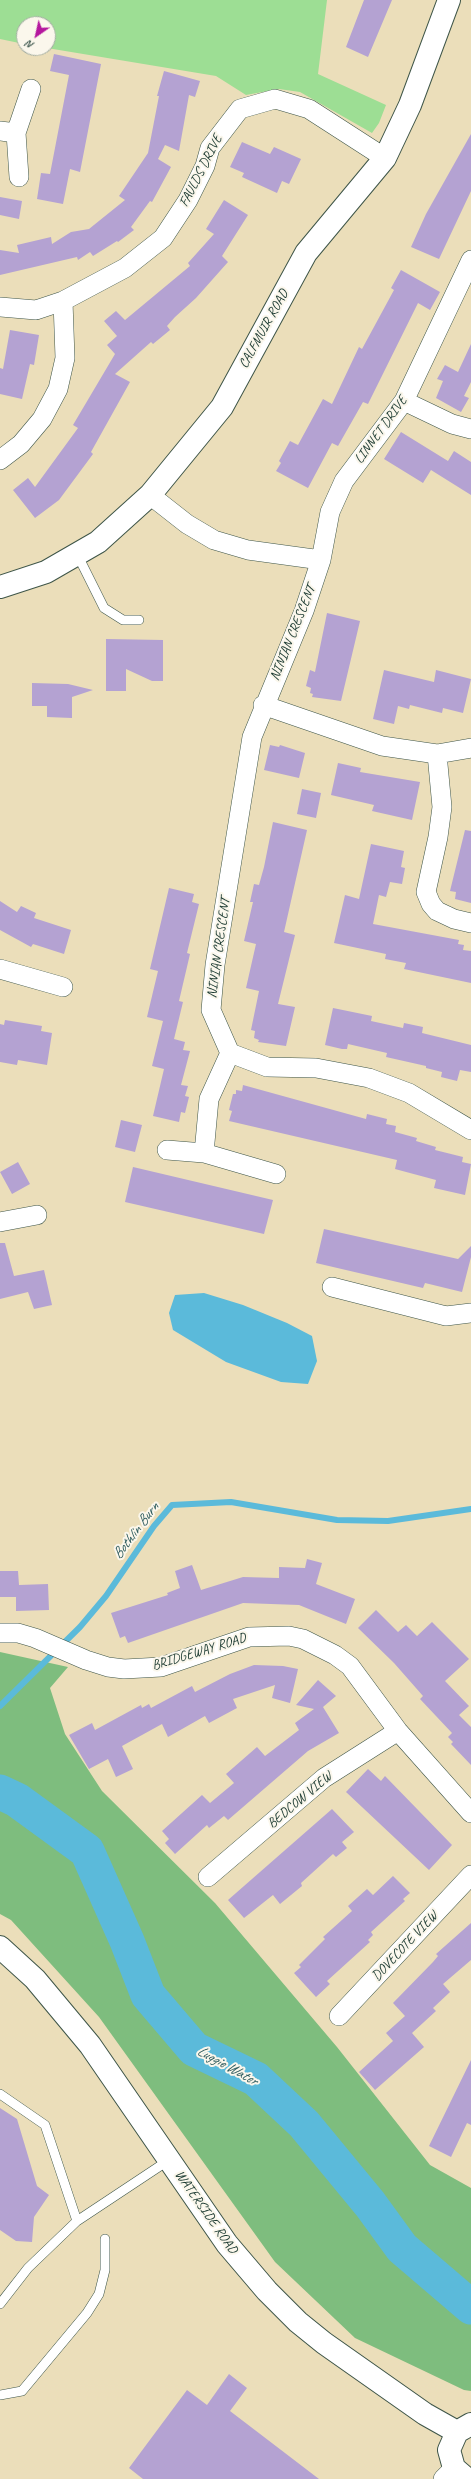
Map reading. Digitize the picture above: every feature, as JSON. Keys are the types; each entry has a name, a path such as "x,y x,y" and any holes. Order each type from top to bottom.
{"street":[{"name":"CALFMUIR ROAD","path":"0,587 46,572 98,542 150,495 222,407 306,253 385,158 410,105 449,0"},
{"path":"19,177 8,132 31,89"},
{"name":"FAULDS DRIVE","path":"0,307 36,310 63,301 125,268 163,238 188,200 205,166 210,148 240,109 275,99 309,108 385,158"},
{"name":"LINNET DRIVE","path":"320,560 330,512 344,481 404,401 471,260"},
{"path":"0,460 20,444 42,419 58,389 66,358 63,301"},
{"path":"404,401 452,424 471,429"},
{"path":"150,495 187,524 214,540 248,550 320,560"},
{"name":"NINIAN CRESCENT","path":"230,1053 211,1010 215,965 244,775 252,737 263,705 304,611 320,560"},
{"path":"263,705 382,746 437,754 471,748"},
{"path":"437,754 442,807 438,837 426,892 431,904 437,910 454,919 471,923"},
{"path":"0,969 63,987"},
{"path":"204,1153 210,1099 230,1053 267,1067 316,1068 369,1078 409,1093 471,1130"},
{"path":"167,1150 204,1153 276,1174"},
{"path":"0,1222 37,1215"},
{"path":"332,1287 446,1316 471,1314"},
{"name":"BRIDGEWAY ROAD","path":"0,1633 18,1634 35,1638 86,1660 124,1669 161,1667 249,1637 289,1636 318,1645 350,1666 398,1731 471,1812"},
{"name":"BEDCOW VIEW","path":"208,1877 324,1778 398,1731"},
{"name":"DOVECOTE VIEW","path":"339,2016 471,1875"},
{"name":"WATERSIDE ROAD","path":"0,1947 35,1979 66,2014 90,2045 227,2244 282,2307 324,2343 425,2414 464,2428"},
{"path":"455,2475 449,2450 464,2428"}],"lane":[{"path":"77,554 104,608 123,620 139,620"},
{"path":"0,2094 45,2125 76,2221"},
{"path":"0,2304 28,2268 76,2221 169,2160"},
{"path":"0,2395 22,2391 86,2313 99,2294 105,2270 105,2239"}],"green space":[{"path":"0,0 327,0 318,74 386,105 379,123 372,133 300,92 279,89 246,95 216,76 56,49 56,16 16,16 16,42 0,39"},
{"path":"0,1652 68,1667 50,1688 65,1734 102,1791 215,1903 337,2047 430,2165 471,2188 471,2391 464,2390 355,2338 275,2262 99,2017 11,1920 0,1914"}],"water":[{"path":"204,1293 243,1305 287,1323 312,1336 317,1361 308,1384 281,1382 226,1362 173,1330 169,1313 175,1295"}],"building":[{"path":"364,0 392,0 368,57 346,47"},
{"path":"56,54 101,64 80,172 70,169 63,204 37,199 41,173 50,174 69,75 50,71 54,56 56,56"},
{"path":"164,71 200,81 195,97 189,95 179,151 165,145 158,159 171,167 152,202 150,201 131,227 134,230 118,242 117,241 93,256 90,252 78,260 77,257 0,275 0,250 19,253 17,245 51,237 52,244 71,232 89,229 125,200 119,196 148,153 159,96 157,96"},
{"path":"471,134 471,191 439,259 411,247 426,214"},
{"path":"242,142 270,154 274,147 301,159 289,184 282,181 277,193 242,177 244,173 230,167"},
{"path":"0,197 22,201 19,219 0,215"},
{"path":"224,200 248,215 222,256 228,262 196,298 167,326 170,330 153,344 151,342 115,374 130,382 91,452 93,454 59,500 35,518 13,490 28,478 35,487 78,428 73,425 115,354 107,345 117,336 104,321 116,311 125,320 190,266 188,263 214,234 206,229"},
{"path":"401,270 440,292 430,310 418,303 368,404 363,402 338,446 332,443 308,488 276,471 281,463 279,461 290,441 298,445 323,399 332,404 359,347 362,349 394,290 391,288"},
{"path":"10,330 39,335 34,365 30,364 22,399 0,394 0,368 3,369"},
{"path":"471,344 471,382 464,396 469,398 461,412 436,398 443,381 437,379 445,365 458,372"},
{"path":"401,432 448,461 454,451 471,462 471,495 431,470 423,483 384,459"},
{"path":"327,613 360,621 341,701 312,697 313,694 310,693 311,688 306,686 310,670 315,672"},
{"path":"106,639 163,640 163,681 152,681 126,669 126,691 106,691"},
{"path":"384,670 434,682 436,670 471,679 463,713 443,708 442,713 410,705 409,709 398,706 394,724 373,719"},
{"path":"32,683 68,684 93,690 72,697 72,718 47,717 47,706 32,706"},
{"path":"270,745 279,747 280,745 305,753 299,778 264,770"},
{"path":"338,763 361,768 360,772 420,782 412,820 372,811 374,805 331,795"},
{"path":"302,789 321,793 316,818 297,814"},
{"path":"273,822 307,830 284,932 295,935 278,1004 295,1007 286,1046 258,1042 259,1040 254,1038 255,1031 251,1030 259,991 246,988 256,944 244,941 253,902 250,902 254,884 259,885"},
{"path":"465,830 471,831 471,903 455,899 456,892 450,891"},
{"path":"371,844 404,851 401,867 405,868 402,884 390,882 386,897 379,895 373,924 459,940 458,944 464,945 463,950 471,951 471,983 404,969 406,963 385,959 386,954 334,943 345,895 359,899"},
{"path":"169,888 194,894 192,902 199,904 187,953 190,954 179,1001 183,1002 174,1039 185,1042 183,1050 190,1051 181,1085 188,1086 185,1096 189,1097 185,1113 181,1112 179,1122 153,1116 164,1069 152,1066 163,1021 147,1017 158,971 150,969"},
{"path":"0,901 17,912 21,906 36,913 34,918 71,930 64,954 33,944 31,947 0,930"},
{"path":"333,1008 372,1016 371,1021 403,1028 404,1023 423,1027 422,1033 471,1045 471,1072 460,1070 457,1081 441,1077 442,1072 426,1068 426,1066 386,1057 387,1053 348,1044 347,1049 325,1045"},
{"path":"5,1020 42,1026 41,1031 52,1033 47,1065 18,1060 17,1065 0,1062 0,1024 4,1025"},
{"path":"243,1085 366,1119 367,1114 387,1119 386,1124 396,1126 395,1132 417,1138 416,1141 436,1147 435,1150 463,1157 462,1162 471,1164 465,1195 434,1188 436,1180 395,1169 397,1160 229,1121 232,1111 229,1110 233,1094 236,1094 236,1090 242,1091"},
{"path":"121,1120 142,1125 135,1152 115,1147"},
{"path":"18,1162 30,1184 12,1194 0,1172"},
{"path":"133,1167 273,1200 264,1234 125,1202"},
{"path":"324,1229 458,1259 471,1246 471,1257 462,1292 425,1283 423,1288 316,1263"},
{"path":"0,1243 5,1243 14,1276 44,1270 52,1305 34,1309 28,1292 0,1299"},
{"path":"307,1559 322,1563 316,1584 355,1599 346,1624 299,1605 243,1603 128,1643 125,1636 120,1638 111,1613 168,1595 167,1593 180,1588 175,1571 192,1565 201,1590 243,1577 279,1578 279,1567 305,1568"},
{"path":"0,1571 18,1571 19,1585 48,1584 49,1610 16,1611 16,1597 0,1597"},
{"path":"376,1610 398,1632 406,1625 417,1636 432,1622 469,1659 445,1681 469,1706 459,1715 471,1727 471,1765 451,1744 453,1742 448,1737 452,1733 420,1699 423,1696 394,1663 358,1628"},
{"path":"254,1665 283,1666 298,1669 290,1703 272,1698 275,1685 233,1699 237,1708 209,1723 205,1716 168,1737 162,1724 122,1746 133,1769 116,1777 108,1759 89,1769 69,1735 92,1723 95,1730 141,1705 142,1708 149,1704 151,1708 192,1686 195,1692 230,1674"},
{"path":"318,1680 336,1696 323,1707 339,1733 308,1751 228,1820 224,1816 209,1828 207,1825 175,1854 165,1843 169,1839 162,1831 202,1795 210,1803 234,1783 226,1774 257,1747 265,1756 299,1730 295,1723 314,1709 296,1705"},
{"path":"368,1769 381,1781 385,1776 452,1845 429,1870 346,1792"},
{"path":"332,1809 354,1832 342,1842 347,1848 336,1857 333,1854 301,1883 302,1886 280,1904 273,1895 244,1918 228,1900"},
{"path":"393,1876 410,1893 403,1899 405,1901 371,1932 373,1935 368,1940 370,1942 327,1981 330,1984 316,1997 294,1973 301,1967 299,1965 325,1939 323,1937 352,1911 348,1906 367,1889 373,1895"},
{"path":"471,1923 471,1960 443,1984 450,1992 433,2008 436,2011 412,2033 424,2047 375,2090 359,2072 393,2041 386,2033 405,2016 393,2003 433,1962 438,1956 436,1954"},
{"path":"471,2060 471,2125 467,2123 451,2157 429,2146"},
{"path":"0,2108 17,2119 37,2186 49,2195 34,2217 32,2242 16,2241 0,2230"},
{"path":"229,2374 247,2388 230,2411 319,2479 143,2479 129,2468 187,2390 207,2405"}],"waterway":[{"name":"Bothlin Burn","path":"0,1706 80,1627 106,1596 154,1526 172,1505 231,1502 337,1520 388,1521 471,1509"},
{"name":"Luggie Water","path":"0,1792 17,1800 87,1851 127,1941 148,1995 194,2049 256,2079 304,2124 370,2204 402,2248 471,2307"}]}
